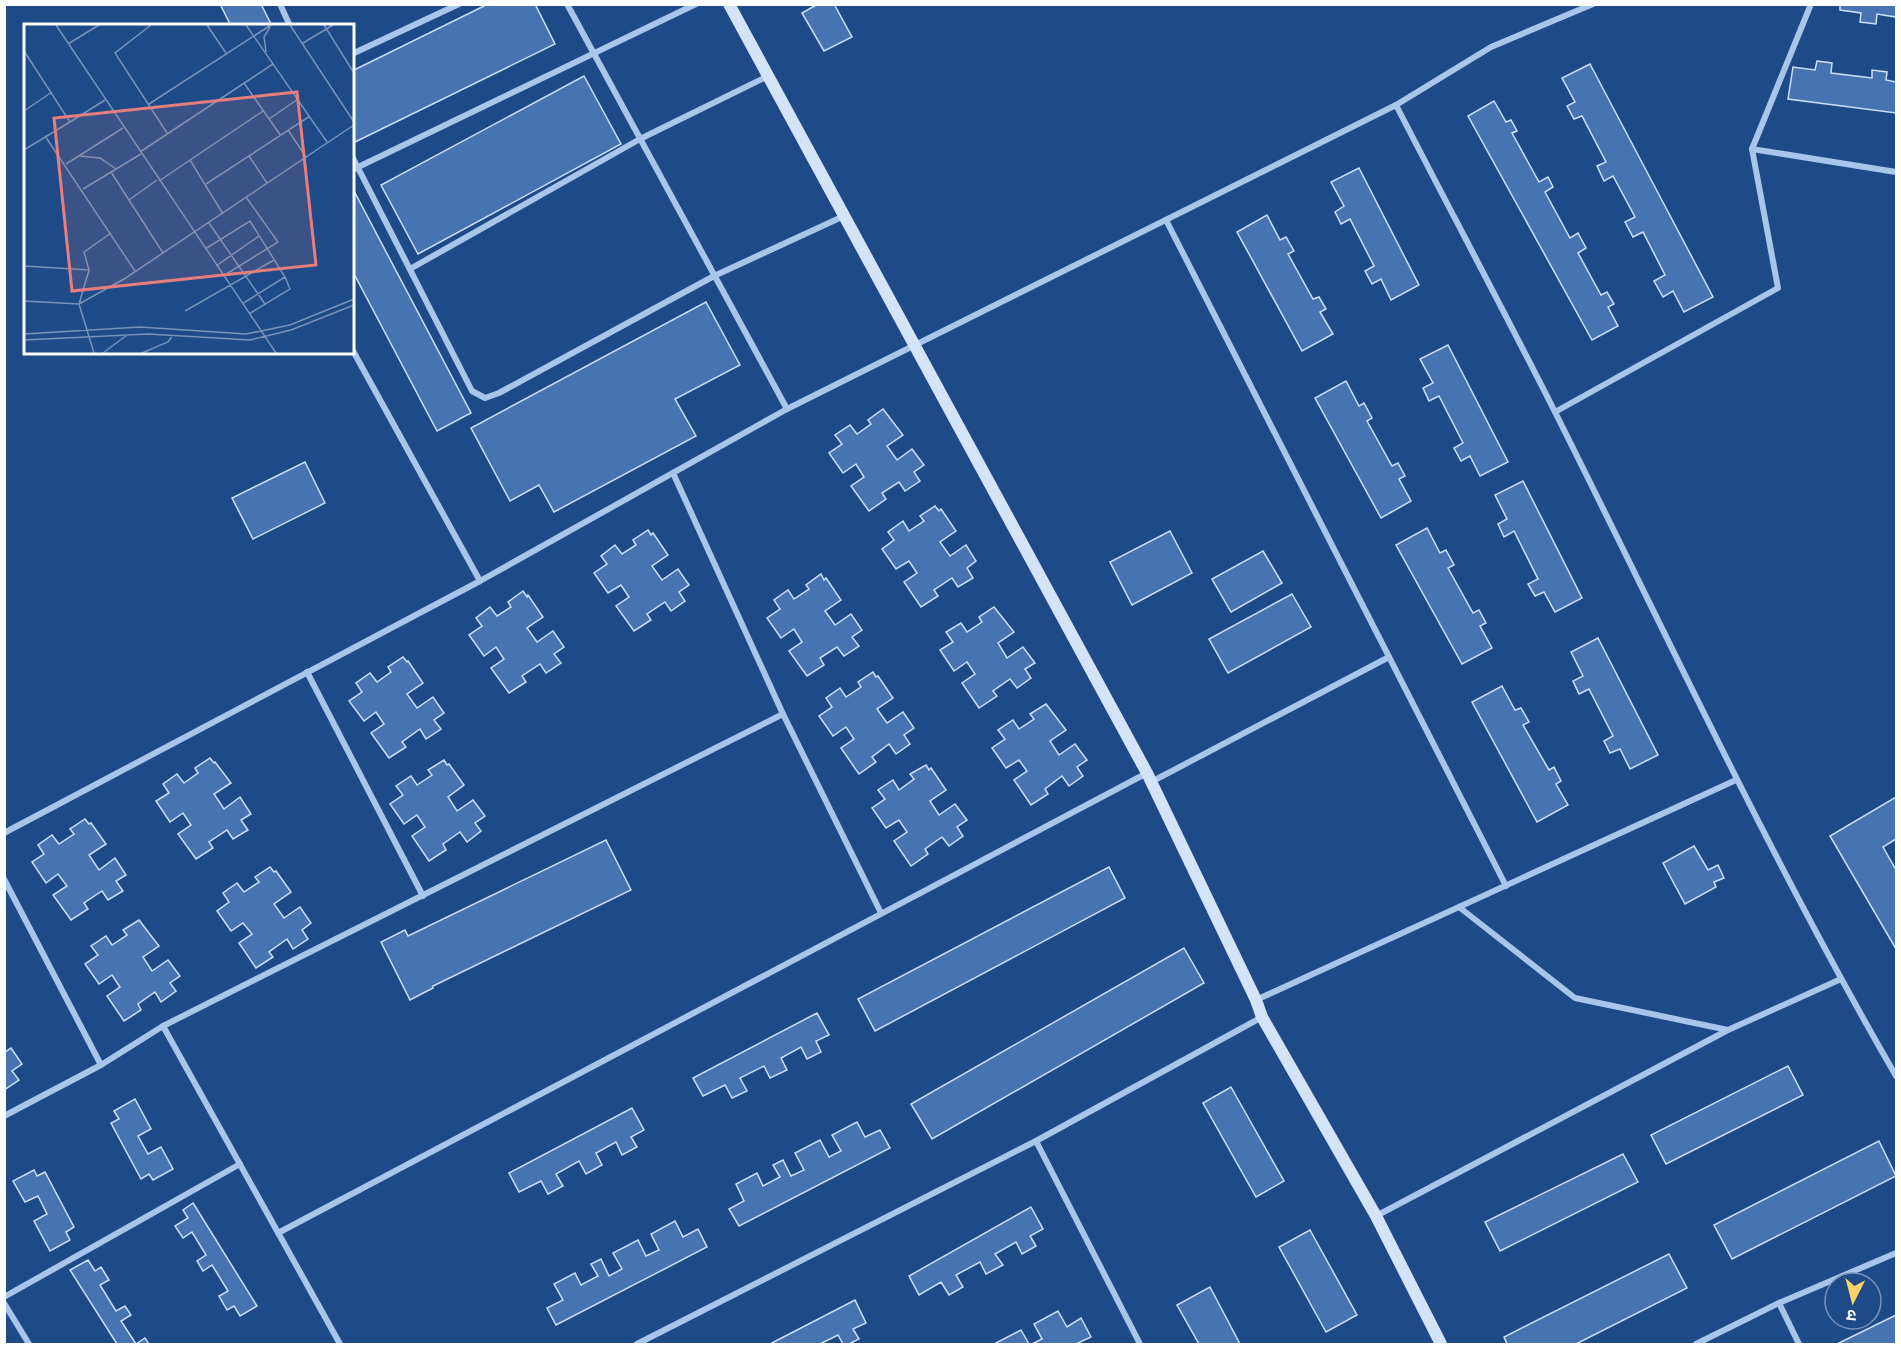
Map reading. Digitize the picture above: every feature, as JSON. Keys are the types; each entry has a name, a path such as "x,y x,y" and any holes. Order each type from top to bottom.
{"main road":[{"path":"729,4 1149,777 1256,1000 1262,1017 1376,1216 1441,1344"}],"street":[{"path":"280,4 289,24"},
{"path":"354,53 459,4"},
{"path":"567,4 787,409"},
{"path":"696,4 355,168 472,391 485,398 499,393 714,276 844,216"},
{"path":"4,832 480,580 787,409 1396,105 1491,47 1593,4"},
{"path":"1555,412 1778,288 1752,149 1811,4"},
{"path":"410,269 640,139 768,76"},
{"path":"1396,105 1555,412 1736,780 1840,979 1896,1076"},
{"path":"1752,149 1896,172"},
{"path":"1166,220 1506,885"},
{"path":"354,353 480,580"},
{"path":"673,473 783,714 881,913"},
{"path":"278,1233 881,913 1389,657"},
{"path":"307,672 423,896"},
{"path":"4,1116 101,1065 163,1026 783,714"},
{"path":"1256,1000 1736,780"},
{"path":"4,879 101,1065"},
{"path":"1459,907 1575,998 1728,1030"},
{"path":"1376,1216 1728,1030 1840,979"},
{"path":"637,1344 1036,1141 1262,1017"},
{"path":"163,1026 340,1344"},
{"path":"1036,1141 1140,1344"},
{"path":"4,1297 240,1164"},
{"path":"1696,1344 1779,1304 1896,1253"},
{"path":"4,1303 29,1344"},
{"path":"1779,1304 1799,1344"}],"building":[{"path":"220,4 261,4 271,24 230,24"},
{"path":"488,4 535,4 555,44 354,143 354,70"},
{"path":"818,4 834,4 852,37 824,51 802,13"},
{"path":"1840,4 1896,4 1896,17 1877,14 1876,24 1860,22 1861,13 1840,10"},
{"path":"1817,61 1832,63 1831,73 1872,78 1872,70 1887,72 1886,80 1896,82 1896,113 1788,99 1793,67 1815,70"},
{"path":"1590,64 1713,297 1684,312 1673,291 1663,297 1654,281 1665,275 1643,232 1633,237 1625,222 1635,217 1613,176 1604,181 1597,166 1606,162 1582,116 1574,119 1567,106 1575,102 1562,78"},
{"path":"584,76 621,144 418,254 381,185"},
{"path":"1494,101 1506,122 1511,120 1517,131 1512,133 1539,182 1548,177 1553,187 1545,192 1570,238 1578,233 1586,248 1578,253 1601,295 1607,292 1614,304 1608,307 1618,326 1592,340 1468,116"},
{"path":"1359,168 1419,285 1391,300 1381,279 1372,284 1365,271 1374,266 1350,219 1341,224 1335,212 1344,206 1331,182"},
{"path":"354,191 471,413 437,431 354,274"},
{"path":"1267,215 1280,240 1286,237 1294,251 1288,254 1313,299 1319,297 1326,309 1320,312 1333,334 1302,351 1237,232"},
{"path":"706,302 740,365 675,399 696,436 554,512 539,485 510,501 471,428"},
{"path":"1448,345 1508,462 1480,476 1470,456 1461,461 1454,448 1463,443 1439,396 1429,401 1423,388 1433,383 1420,359"},
{"path":"1346,381 1359,406 1364,403 1372,418 1367,421 1392,466 1398,463 1405,476 1399,479 1411,501 1381,518 1315,398"},
{"path":"883,409 903,435 887,446 897,460 912,449 924,465 914,472 920,481 905,491 899,482 882,493 886,499 869,511 851,486 864,477 856,464 843,473 829,453 842,444 835,435 850,425 857,434 871,424 868,420"},
{"path":"305,462 325,503 253,539 232,498"},
{"path":"1523,481 1582,598 1555,612 1544,592 1535,596 1528,584 1538,579 1514,531 1504,537 1498,524 1507,519 1495,495"},
{"path":"935,506 939,511 941,509 956,531 940,542 950,556 966,545 976,561 967,568 973,578 958,587 952,578 934,590 938,596 921,607 904,582 917,573 909,561 896,569 882,549 894,540 888,532 903,521 909,531 924,521 920,516"},
{"path":"1427,528 1440,553 1446,550 1454,565 1448,568 1473,613 1479,610 1486,623 1480,626 1492,648 1462,664 1396,545"},
{"path":"648,530 651,535 653,533 668,555 652,566 662,580 678,569 689,585 679,592 685,601 671,611 665,602 647,614 651,620 634,631 616,606 629,597 621,585 608,593 594,573 607,564 601,556 615,545 622,554 636,545 633,540"},
{"path":"1170,531 1192,573 1132,605 1110,562"},
{"path":"1263,551 1282,583 1231,612 1212,579"},
{"path":"821,574 841,600 825,611 835,625 851,614 862,630 852,637 859,646 844,656 837,647 820,658 824,665 807,676 789,651 802,642 794,629 781,638 767,618 780,609 774,600 788,590 794,599 809,589 806,585"},
{"path":"523,591 543,617 527,628 537,642 553,631 564,647 554,654 561,663 546,673 540,664 522,676 526,682 509,693 491,668 504,659 496,647 484,656 469,635 482,626 476,618 490,607 497,616 511,607 508,602"},
{"path":"1292,594 1311,627 1228,673 1209,639"},
{"path":"994,607 1014,632 998,643 1007,658 1023,647 1035,663 1025,669 1031,678 1017,688 1010,679 993,691 997,696 979,708 962,683 975,674 967,662 954,671 940,650 953,642 946,632 961,623 967,632 982,622 979,617"},
{"path":"1598,638 1658,755 1630,769 1620,749 1610,753 1604,741 1613,736 1589,689 1579,694 1573,681 1583,676 1571,652"},
{"path":"403,657 423,683 407,694 417,708 433,697 444,713 434,720 441,729 426,739 420,729 402,742 406,747 389,758 371,733 384,724 376,712 364,721 349,701 362,692 356,683 370,673 377,682 391,672 388,667"},
{"path":"873,672 893,698 877,709 887,723 903,712 914,728 904,735 910,744 896,754 889,744 872,757 876,762 859,774 841,748 854,739 846,727 833,736 819,716 832,707 826,698 840,688 846,697 861,687 858,682"},
{"path":"1502,686 1515,710 1521,708 1529,722 1523,725 1549,770 1554,767 1561,781 1556,784 1568,805 1537,822 1472,702"},
{"path":"1046,704 1066,730 1050,741 1059,755 1075,744 1087,760 1077,767 1083,776 1069,786 1062,776 1045,789 1048,794 1031,805 1014,780 1027,771 1019,760 1006,768 992,748 1005,739 998,730 1013,720 1019,729 1034,719 1030,714"},
{"path":"210,758 231,783 214,794 224,809 240,797 251,814 241,820 248,830 233,839 227,830 209,842 213,848 196,859 178,834 191,825 183,813 170,822 156,801 169,793 163,784 177,774 184,783 198,773 195,768"},
{"path":"444,760 464,785 448,797 457,811 473,800 485,816 475,823 481,831 467,842 460,832 443,844 446,850 429,861 412,836 425,827 417,815 404,824 390,804 403,795 396,786 411,776 417,785 432,775 428,770"},
{"path":"926,765 929,770 931,768 946,790 930,801 939,815 955,804 967,820 957,827 963,836 949,846 942,837 925,849 928,854 911,866 894,841 907,832 899,820 886,828 872,808 885,799 878,790 893,780 899,790 914,779 910,774"},
{"path":"1896,797 1896,839 1883,847 1896,870 1896,949 1830,836"},
{"path":"85,819 89,824 91,823 106,844 89,855 99,870 115,858 126,875 116,881 123,891 108,900 102,891 84,903 88,909 71,920 53,895 67,886 58,874 46,883 32,862 44,854 38,845 52,835 59,844 74,834 70,829"},
{"path":"606,840 631,890 433,986 410,1000 381,942 405,930 408,936"},
{"path":"1694,846 1708,870 1718,865 1724,878 1714,882 1716,887 1685,904 1663,863"},
{"path":"270,867 274,872 276,871 291,892 274,904 284,918 300,907 311,923 302,930 308,939 293,949 287,939 269,952 273,957 256,968 239,943 252,934 243,923 231,931 217,911 229,902 223,893 237,883 244,892 259,882 255,877"},
{"path":"1109,867 1125,898 875,1031 858,999"},
{"path":"139,920 159,946 143,957 152,971 168,960 180,976 170,983 176,991 161,1002 155,992 138,1004 141,1010 124,1021 107,996 120,987 112,975 99,984 85,964 98,955 91,946 106,936 112,945 127,935 123,930"},
{"path":"1184,948 1204,983 932,1139 911,1104"},
{"path":"817,1013 829,1035 816,1041 821,1052 807,1059 801,1047 781,1058 787,1070 770,1078 764,1066 740,1078 747,1091 732,1098 725,1085 703,1096 693,1078"},
{"path":"11,1048 22,1064 12,1071 19,1080 4,1090 4,1053"},
{"path":"1788,1066 1803,1095 1666,1164 1651,1135"},
{"path":"1231,1087 1284,1181 1256,1197 1203,1103"},
{"path":"135,1099 151,1129 138,1136 148,1154 161,1147 173,1169 153,1180 149,1174 141,1179 111,1123 119,1119 114,1111"},
{"path":"632,1108 644,1130 631,1137 637,1147 622,1155 616,1142 596,1153 602,1165 586,1174 579,1161 556,1174 563,1186 548,1194 541,1181 519,1192 509,1173"},
{"path":"857,1122 865,1137 880,1130 890,1148 739,1226 729,1209 744,1201 736,1184 757,1173 763,1186 780,1177 773,1165 783,1160 791,1176 804,1170 795,1153 820,1140 829,1157 841,1151 832,1135"},
{"path":"1879,1141 1896,1176 1732,1259 1714,1225"},
{"path":"1623,1154 1638,1182 1500,1251 1485,1222"},
{"path":"34,1170 37,1176 45,1172 74,1227 66,1232 70,1240 50,1251 34,1221 47,1214 38,1196 25,1202 13,1181"},
{"path":"193,1203 257,1306 240,1316 234,1306 227,1310 219,1296 228,1291 212,1265 203,1271 197,1261 206,1255 192,1232 183,1238 175,1226 188,1218 183,1210"},
{"path":"1031,1207 1043,1229 1030,1236 1036,1246 1022,1254 1016,1242 995,1254 1003,1265 986,1274 980,1262 956,1275 963,1287 949,1295 941,1282 919,1295 909,1276"},
{"path":"675,1221 683,1237 698,1229 707,1247 556,1325 547,1308 563,1300 554,1284 575,1273 581,1285 598,1276 591,1264 601,1259 609,1276 622,1269 613,1253 638,1240 646,1256 659,1250 651,1234"},
{"path":"1310,1230 1357,1315 1326,1332 1279,1247"},
{"path":"1669,1254 1687,1288 1576,1344 1507,1344 1504,1337"},
{"path":"88,1260 95,1271 101,1267 109,1280 100,1285 116,1311 125,1306 131,1315 121,1321 136,1344 117,1344 70,1270"},
{"path":"1210,1287 1240,1344 1199,1344 1177,1305"},
{"path":"855,1300 866,1323 853,1329 859,1339 843,1344 838,1335 820,1344 770,1344"},
{"path":"1058,1311 1067,1327 1081,1318 1091,1337 1076,1344 1032,1344 1042,1339 1034,1324"},
{"path":"1896,1315 1896,1344 1839,1343 1863,1331 1883,1331 1883,1321"},
{"path":"1021,1330 1029,1344 996,1343"},
{"path":"145,1338 149,1344 136,1344"}]}
